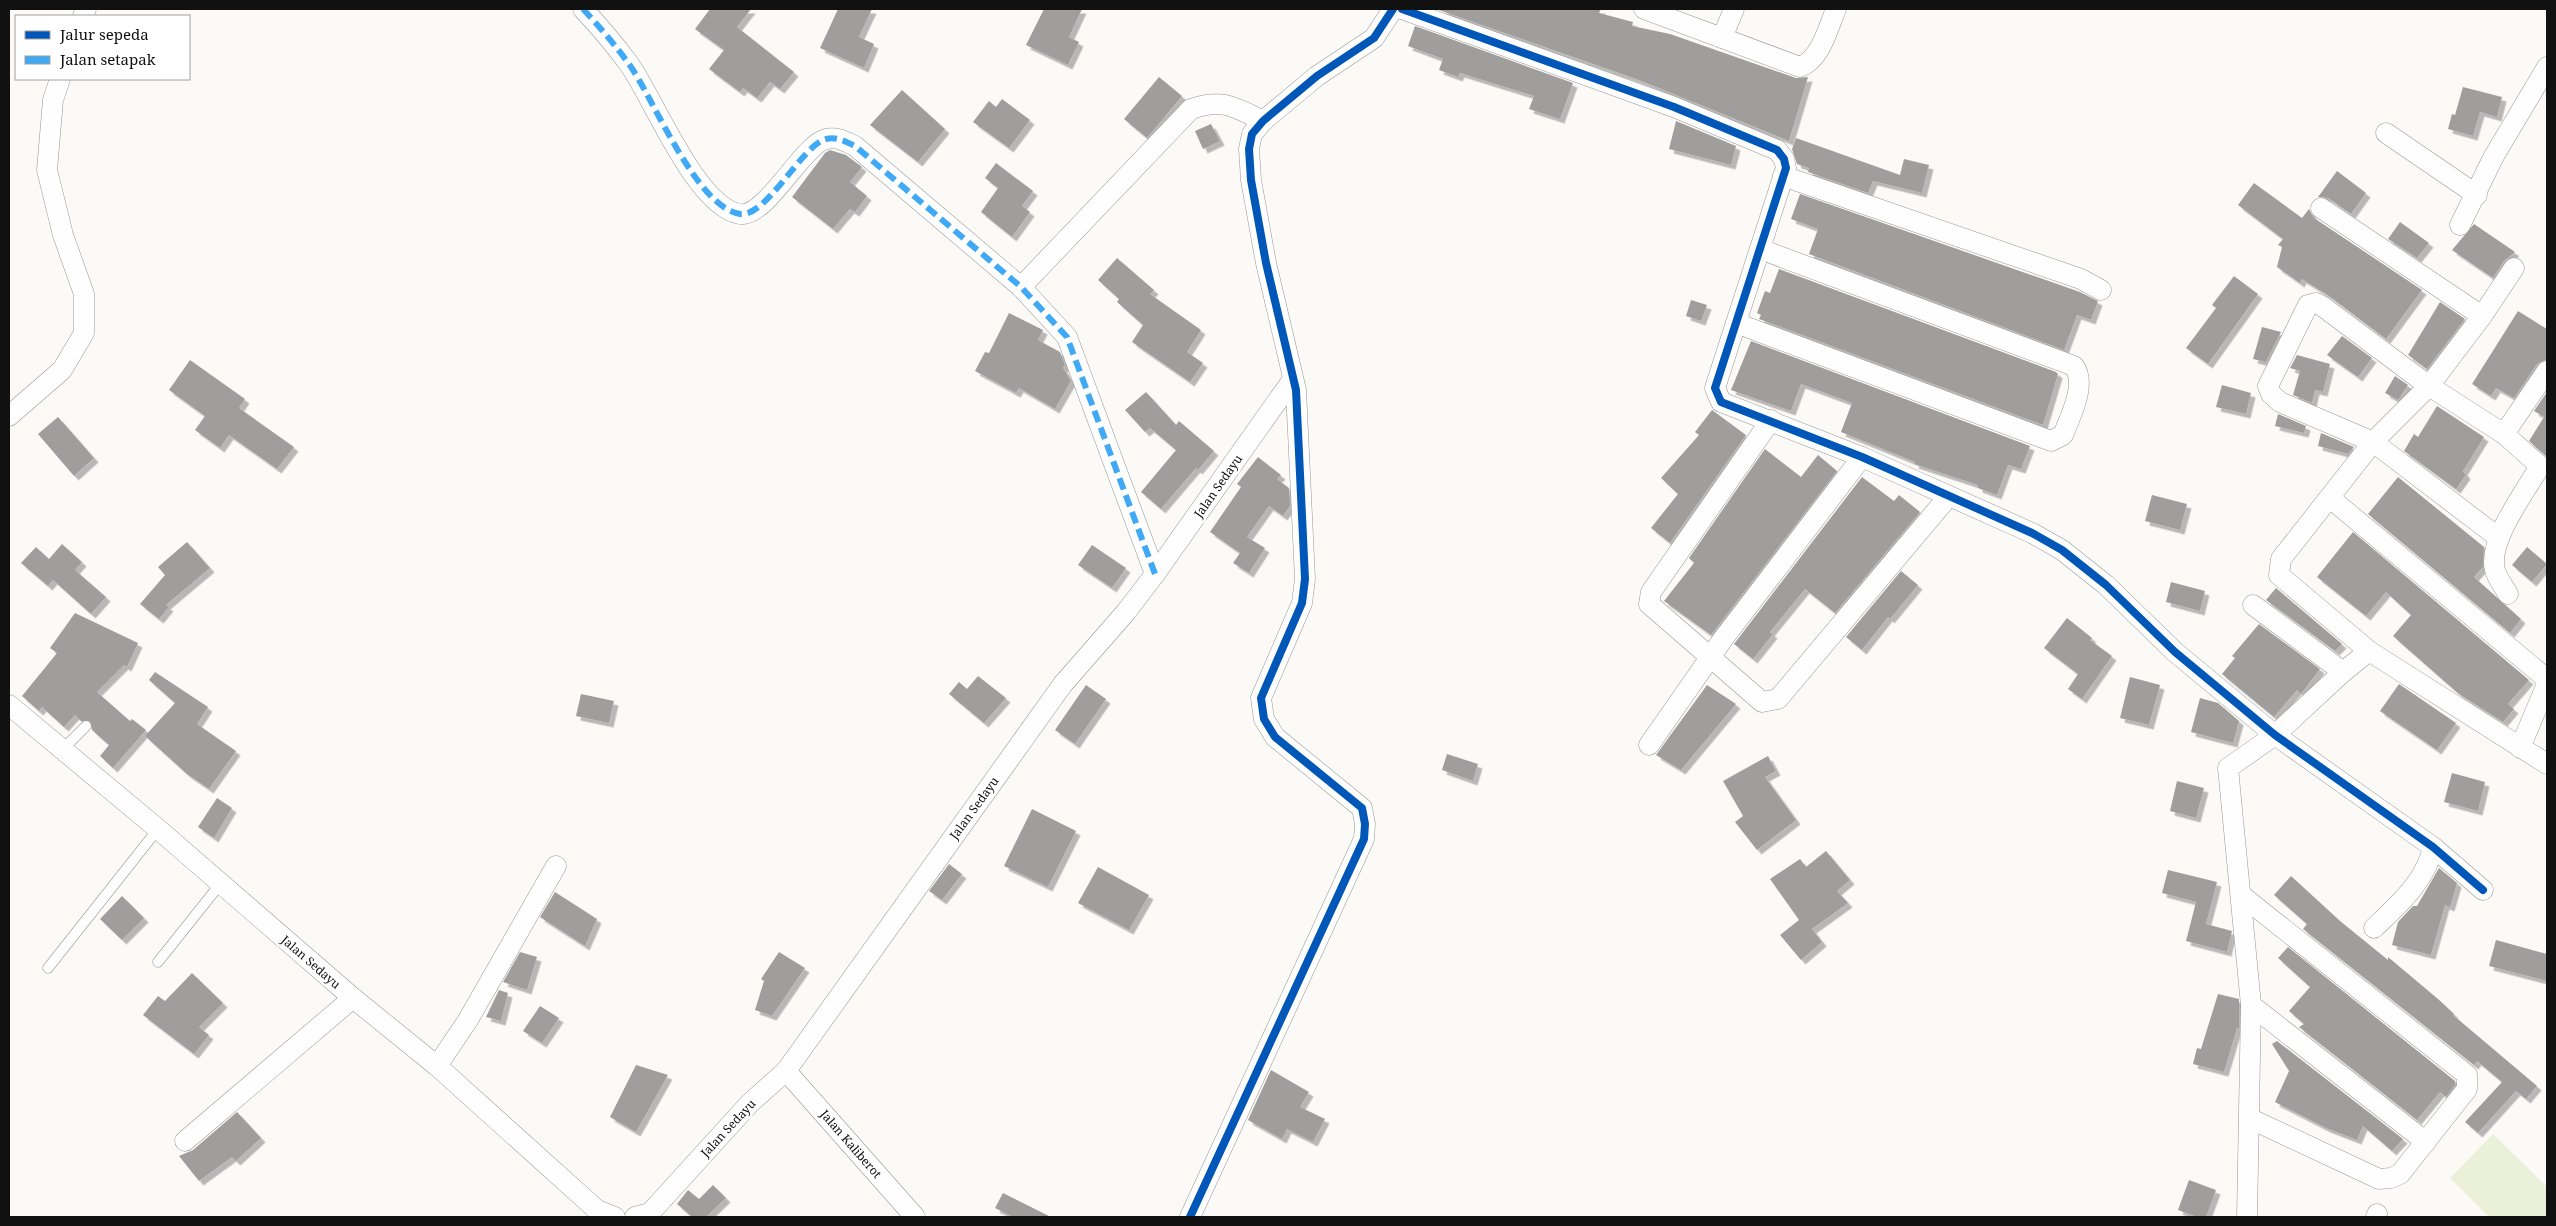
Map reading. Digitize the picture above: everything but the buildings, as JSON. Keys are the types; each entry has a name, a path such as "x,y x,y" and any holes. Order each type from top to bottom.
{"street":[{"path":"583,9 630,66 654,111 699,184 723,207 740,214 748,214 780,185 820,141 834,138 855,146 1021,287 1068,337 1155,574"},
{"path":"1190,1217 1364,839 1366,824 1362,808 1276,737 1264,719 1261,698 1305,591 1293,379 1266,263 1251,180 1249,149 1252,134 1263,121 1317,76 1374,38 1393,9"},
{"path":"1402,9 1674,107 1777,150 1784,159 1786,168 1715,388 1716,395 1721,402 1862,457 2032,533 2062,550 2106,585 2175,652 2275,735 2433,847 2483,890"},
{"path":"1722,38 1734,9"},
{"path":"1651,10 1800,67 1813,59 1836,9"},
{"path":"2460,225 2494,156 2547,67"},
{"path":"9,416 62,370 84,333 84,294 63,234 47,170 53,100 60,80"},
{"path":"1021,287 1191,109 1208,103 1230,104 1263,121"},
{"path":"2386,133 2476,195"},
{"path":"1783,176 2081,279 2101,290"},
{"path":"2321,208 2482,316"},
{"path":"1736,323 2051,442 2064,435 2081,381 2074,366 1760,249"},
{"path":"2514,268 2482,316 2429,386 2373,442 2281,559 2279,575 2369,651 2547,764"},
{"path":"2499,538 2373,442 2280,402 2271,394 2268,386 2308,305 2316,303 2322,306 2429,386 2504,434 2544,467 2499,538 2494,562 2495,572 2508,594"},
{"path":"2504,434 2547,371"},
{"name":"Jalan Sedayu","path":"635,1217 650,1213 750,1103 786,1071 1063,684 1126,612 1155,574 1293,379"},
{"path":"1771,420 1651,592 1649,604 1656,613 1762,702 1778,699 1948,497"},
{"path":"1649,745 1710,658 1862,457"},
{"path":"2330,498 2547,679"},
{"path":"2253,605 2343,672"},
{"path":"2247,1217 2251,1119 2251,1005 2228,768 2275,735 2343,672 2369,651"},
{"path":"2520,748 2547,684"},
{"name":"Jalan Sedayu","path":"9,705 158,828 353,998 437,1066 597,1210 615,1217"},
{"path":"2374,928 2409,894 2430,859 2433,847"},
{"path":"437,1066 468,1020 556,866"},
{"path":"2241,895 2467,1075 2467,1089 2400,1174 2391,1178 2379,1179 2251,1119"},
{"path":"185,1141 353,998"},
{"path":"2251,1005 2426,1142"},
{"name":"Jalan Kaliberot","path":"786,1071 915,1217"}],"lane":[{"path":"62,750 86,726"},
{"path":"48,968 158,828"},
{"path":"158,962 221,883"}],"green space":[{"path":"2493,1134 2547,1187 2547,1217 2489,1217 2450,1178"}],"marked path":[{"path":"583,9 629,64 692,173 708,193 724,207 740,214 750,212 761,205 773,193 817,144 830,138 838,139 855,146 1021,287 1067,337 1155,574"}],"cycle path":[{"path":"1190,1217 1364,839 1365,824 1362,808 1275,737 1264,719 1261,698 1302,603 1305,579 1296,390 1266,263 1251,180 1249,149 1252,134 1263,121 1317,76 1374,38 1393,9"},
{"path":"1402,9 1674,107 1777,150 1784,159 1786,168 1715,388 1721,402 1862,457 2032,533 2062,550 2106,585 2175,652 2275,735 2433,847 2483,890"}]}
